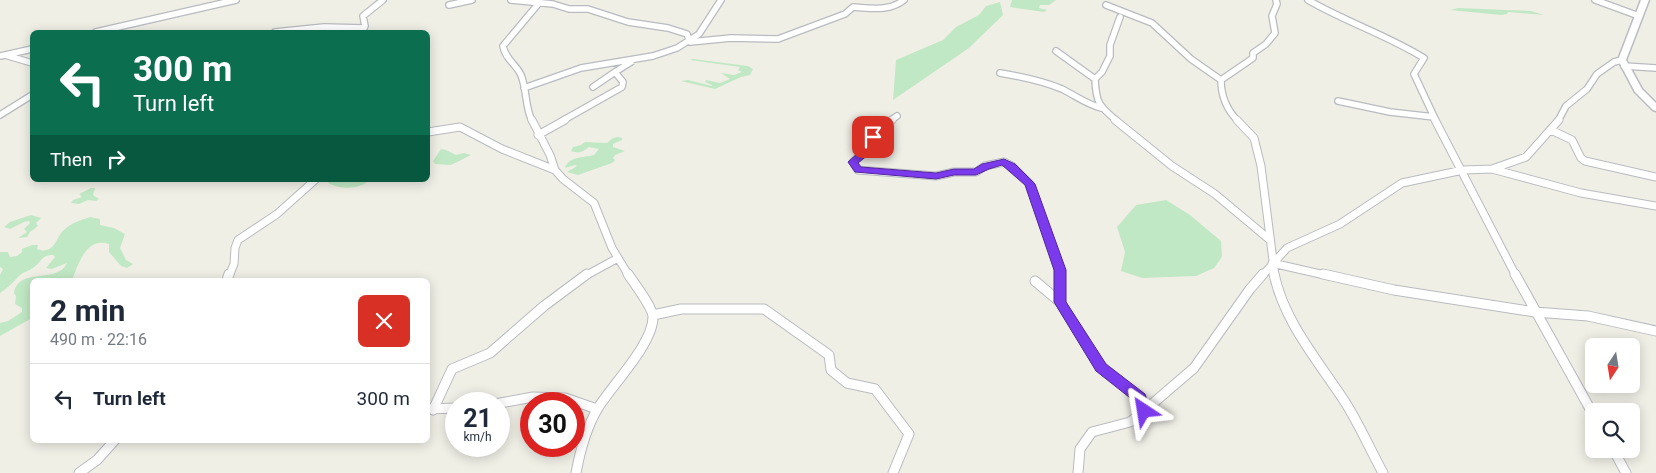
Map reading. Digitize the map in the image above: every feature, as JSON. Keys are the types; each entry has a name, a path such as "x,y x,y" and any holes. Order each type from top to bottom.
{"street":[{"path":"105,30 236,0"},
{"path":"295,30 324,27 363,30 364,16 383,0"},
{"path":"449,5 472,0"},
{"path":"511,0 539,2 569,9 588,9 628,22 668,28 687,34 690,42"},
{"path":"690,42 721,0"},
{"path":"524,88 555,75 590,66 633,61 690,42 731,38 778,39 845,14 852,7 880,10 898,6 904,0"},
{"path":"1276,0 1277,4 1272,16 1275,29 1273,37 1253,53 1253,58 1249,62 1222,80 1221,88 1228,110 1254,138 1261,166 1272,263 1277,287 1294,325 1346,404 1383,473"},
{"path":"1308,0 1337,16 1402,45 1424,58 1414,74 1434,118 1463,170 1535,312 1587,403"},
{"path":"1595,0 1639,16"},
{"path":"1645,0 1623,63 1638,90 1656,108"},
{"path":"539,2 503,46 504,54 521,75 529,116 550,155 555,170 563,179 594,203 611,246 653,315 651,329 643,345 597,409 581,446 576,473"},
{"path":"1106,5 1152,23 1191,59 1222,80"},
{"path":"1101,108 1096,98 1095,79 1102,72 1110,56 1110,45 1120,17"},
{"path":"2,56 30,49"},
{"path":"1056,51 1095,79"},
{"path":"2,56 30,63"},
{"path":"593,87 633,61"},
{"path":"1492,169 1526,157 1540,139 1556,125 1566,106 1587,89 1597,74 1614,62 1656,68"},
{"path":"538,135 622,87 623,82 615,72"},
{"path":"1000,73 1024,77 1032,82 1061,89 1082,102 1101,108 1172,166 1215,194 1270,240"},
{"path":"0,115 30,99"},
{"path":"1338,101 1390,112 1434,118"},
{"path":"897,116 879,129 862,155 853,162 858,170 936,176 954,172 976,172 986,166 1004,162 1012,166 1030,184 1055,253 1060,270 1060,302"},
{"path":"430,132 460,127 502,148 555,170"},
{"path":"1551,130 1572,140 1581,158 1585,161 1656,177"},
{"path":"1078,473 1080,449 1092,432 1130,422 1194,368 1220,329 1272,263 1287,248 1340,224 1402,183 1463,170 1492,169 1581,193 1656,206"},
{"path":"228,278 234,264 235,248 238,240 277,214 313,182"},
{"path":"430,410 452,369 490,353 580,278 618,258"},
{"path":"1272,263 1394,290 1535,312 1588,316 1656,331"},
{"path":"1035,281 1060,302 1101,367 1140,398 1144,411"},
{"path":"653,315 681,309 764,309 829,355 831,370 847,383 874,388 909,434 893,473"},
{"path":"510,401 533,397 565,398 597,409"},
{"path":"430,410 445,409"},
{"path":"79,473 97,460 112,443"},
{"path":"1617,458 1626,473"}],"green space":[{"path":"1012,0 1056,0 1049,5 1040,5 1039,8 1047,10 1044,12 1010,7"},
{"path":"1000,2 1003,15 969,48 893,100 896,60 943,40 956,27 979,15 986,6"},
{"path":"1458,8 1531,11 1544,15 1508,12 1501,15 1450,10"},
{"path":"690,60 748,66 753,69 750,75 715,89 681,81 688,80 712,86 705,82 706,80 720,83 730,79 721,73 734,75 742,72 738,70 740,67"},
{"path":"613,138 622,138 622,140 613,144 613,147 625,151 615,155 613,158 615,160 612,163 578,175 567,172 577,166 565,168 570,161 594,155 599,149 589,147 576,152 571,151 573,147 585,142 607,143"},
{"path":"441,149 456,155 464,153 471,155 451,165 435,164 433,161"},
{"path":"366,182 356,187 346,188 328,183"},
{"path":"95,188 93,195 99,199 96,201 88,200 79,204 71,203 73,200 82,197 79,194"},
{"path":"1166,200 1190,215 1221,241 1222,257 1214,268 1196,276 1142,278 1121,271 1125,252 1117,227 1136,205"},
{"path":"31,215 41,218 36,223 38,226 27,237 18,238 27,232 24,229 30,223 29,221 10,229 4,227 10,222"},
{"path":"90,217 100,219 100,225 114,228 125,234 120,248 126,260 133,264 127,268 121,266 109,252 109,244 101,243 95,244 84,253 73,278 30,278 30,319 0,336 0,323 8,321 22,312 22,308 15,304 16,296 14,293 17,285 30,277 55,273 67,263 52,269 46,268 55,257 53,255 46,256 36,266 21,275 0,293 0,275 3,269 0,267 0,252 8,252 10,257 17,256 22,252 22,249 32,245 38,245 37,249 48,250 61,233 76,222"}],"route":[{"path":"873,137 862,155 853,162 858,170 936,176 954,172 976,172 986,166 1004,162 1012,166 1030,184 1060,270 1060,302 1101,367 1140,398 1144,411"}]}
